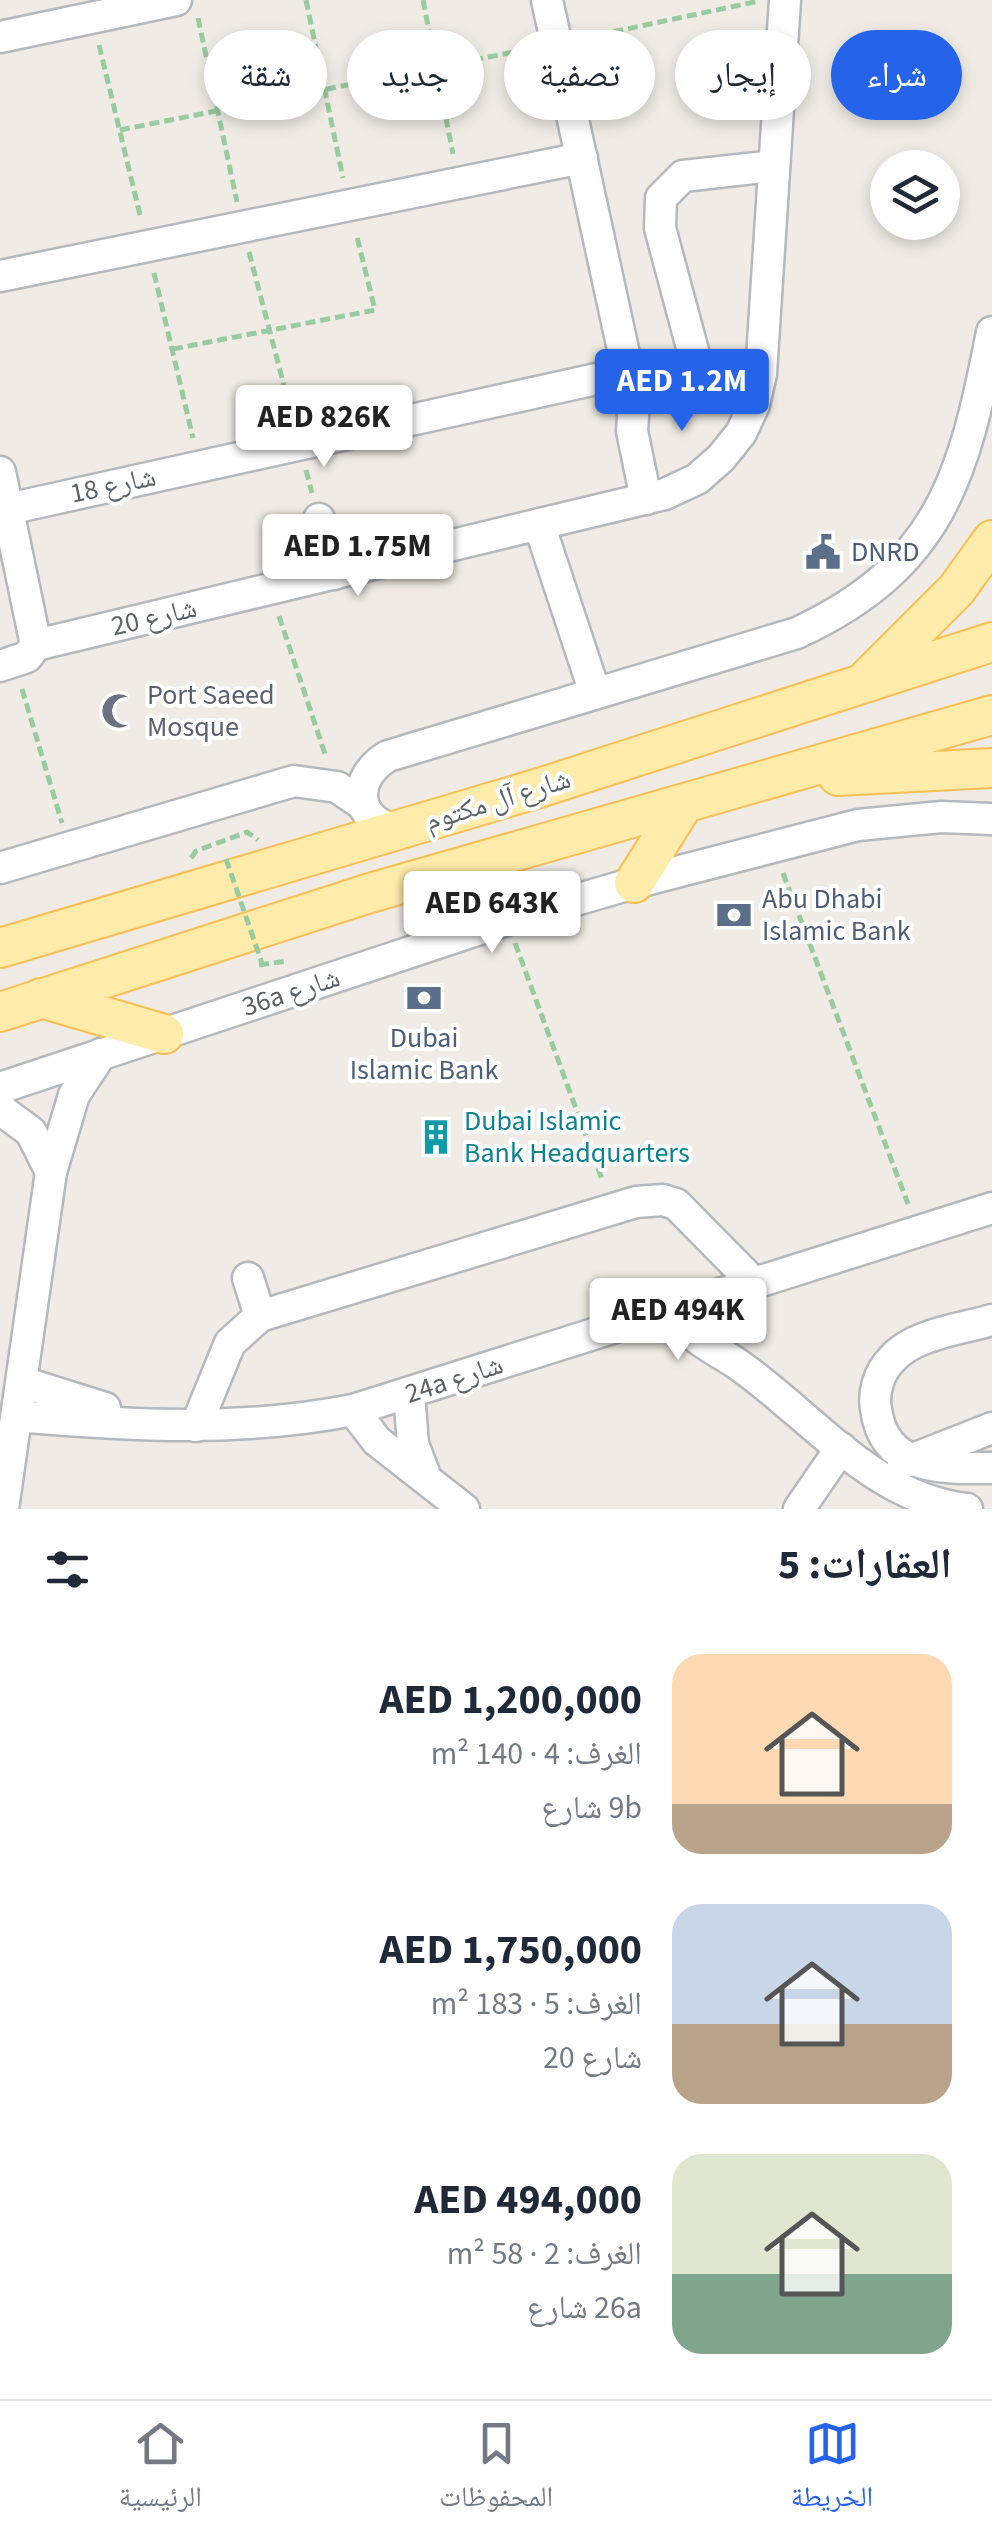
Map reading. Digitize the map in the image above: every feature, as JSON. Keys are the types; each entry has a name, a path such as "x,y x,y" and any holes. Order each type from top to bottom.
{"main road":[{"path":"861,686 957,589 992,540"},
{"name":"شارع آل مكتوم","path":"0,948 397,830 992,642"},
{"name":"شارع آل مكتوم","path":"0,1012 370,892 790,776 992,715"},
{"path":"790,776 992,768"},
{"path":"634,882 684,806"},
{"path":"0,933 40,936"},
{"path":"41,998 164,1034"}],"street":[{"path":"0,37 176,0"},
{"path":"548,0 554,30"},
{"name":"شارع 20","path":"17,658 270,589 655,496 697,479 741,434 761,374 785,0"},
{"path":"574,120 631,386 648,428 655,496"},
{"path":"0,276 582,158"},
{"path":"704,392 660,228 661,198 683,176 773,166"},
{"path":"349,795 361,784 370,766 388,756 797,632 830,617 888,575 914,548 951,492 973,428 992,332"},
{"name":"شارع 18","path":"8,508 299,445 631,386"},
{"path":"0,472 8,508 17,658"},
{"path":"320,519 334,574"},
{"path":"540,524 595,694"},
{"path":"0,868 294,781 349,795 382,827 397,830"},
{"name":"36a شارع","path":"0,1088 507,920 634,882 899,819 992,818"},
{"path":"3,1509 51,1172 74,1095 101,1054"},
{"path":"0,1109 31,1132 51,1172"},
{"path":"196,1426 230,1343 260,1316 612,1208 650,1199 676,1204 755,1284"},
{"name":"24a شارع","path":"17,1416 156,1427 289,1423 354,1410 992,1208"},
{"path":"248,1278 260,1316"},
{"path":"706,1300 718,1334 736,1363"},
{"path":"672,1310 699,1342 736,1363 841,1448 898,1470 992,1468"},
{"path":"967,1509 923,1499 898,1470 878,1423 874,1400 886,1368 911,1345 992,1320"},
{"name":"24a شارع","path":"22,1382 79,1403 158,1414 196,1426"},
{"path":"408,1394 413,1444 426,1478"},
{"path":"354,1410 377,1441 464,1509"},
{"path":"898,1470 992,1428"},
{"path":"799,1509 841,1448"}],"path":[{"path":"194,0 204,45"},
{"path":"422,0 428,30"},
{"path":"622,30 762,0"},
{"path":"120,130 204,111"},
{"path":"220,120 242,227 320,519"},
{"path":"446,120 459,183"},
{"path":"270,589 349,795"},
{"path":"17,658 70,848"},
{"path":"773,847 918,1232"},
{"path":"226,858 263,966"},
{"path":"507,920 612,1208"}],"place":[{"name":"DNRD","path":"823,552"},
{"name":"Port Saeed Mosque","path":"119,711"},
{"name":"Abu Dhabi Islamic Bank","path":"734,915"},
{"name":"Dubai Islamic Bank","path":"424,998"},
{"name":"Dubai Islamic Bank Headquarters","path":"436,1137"}]}
